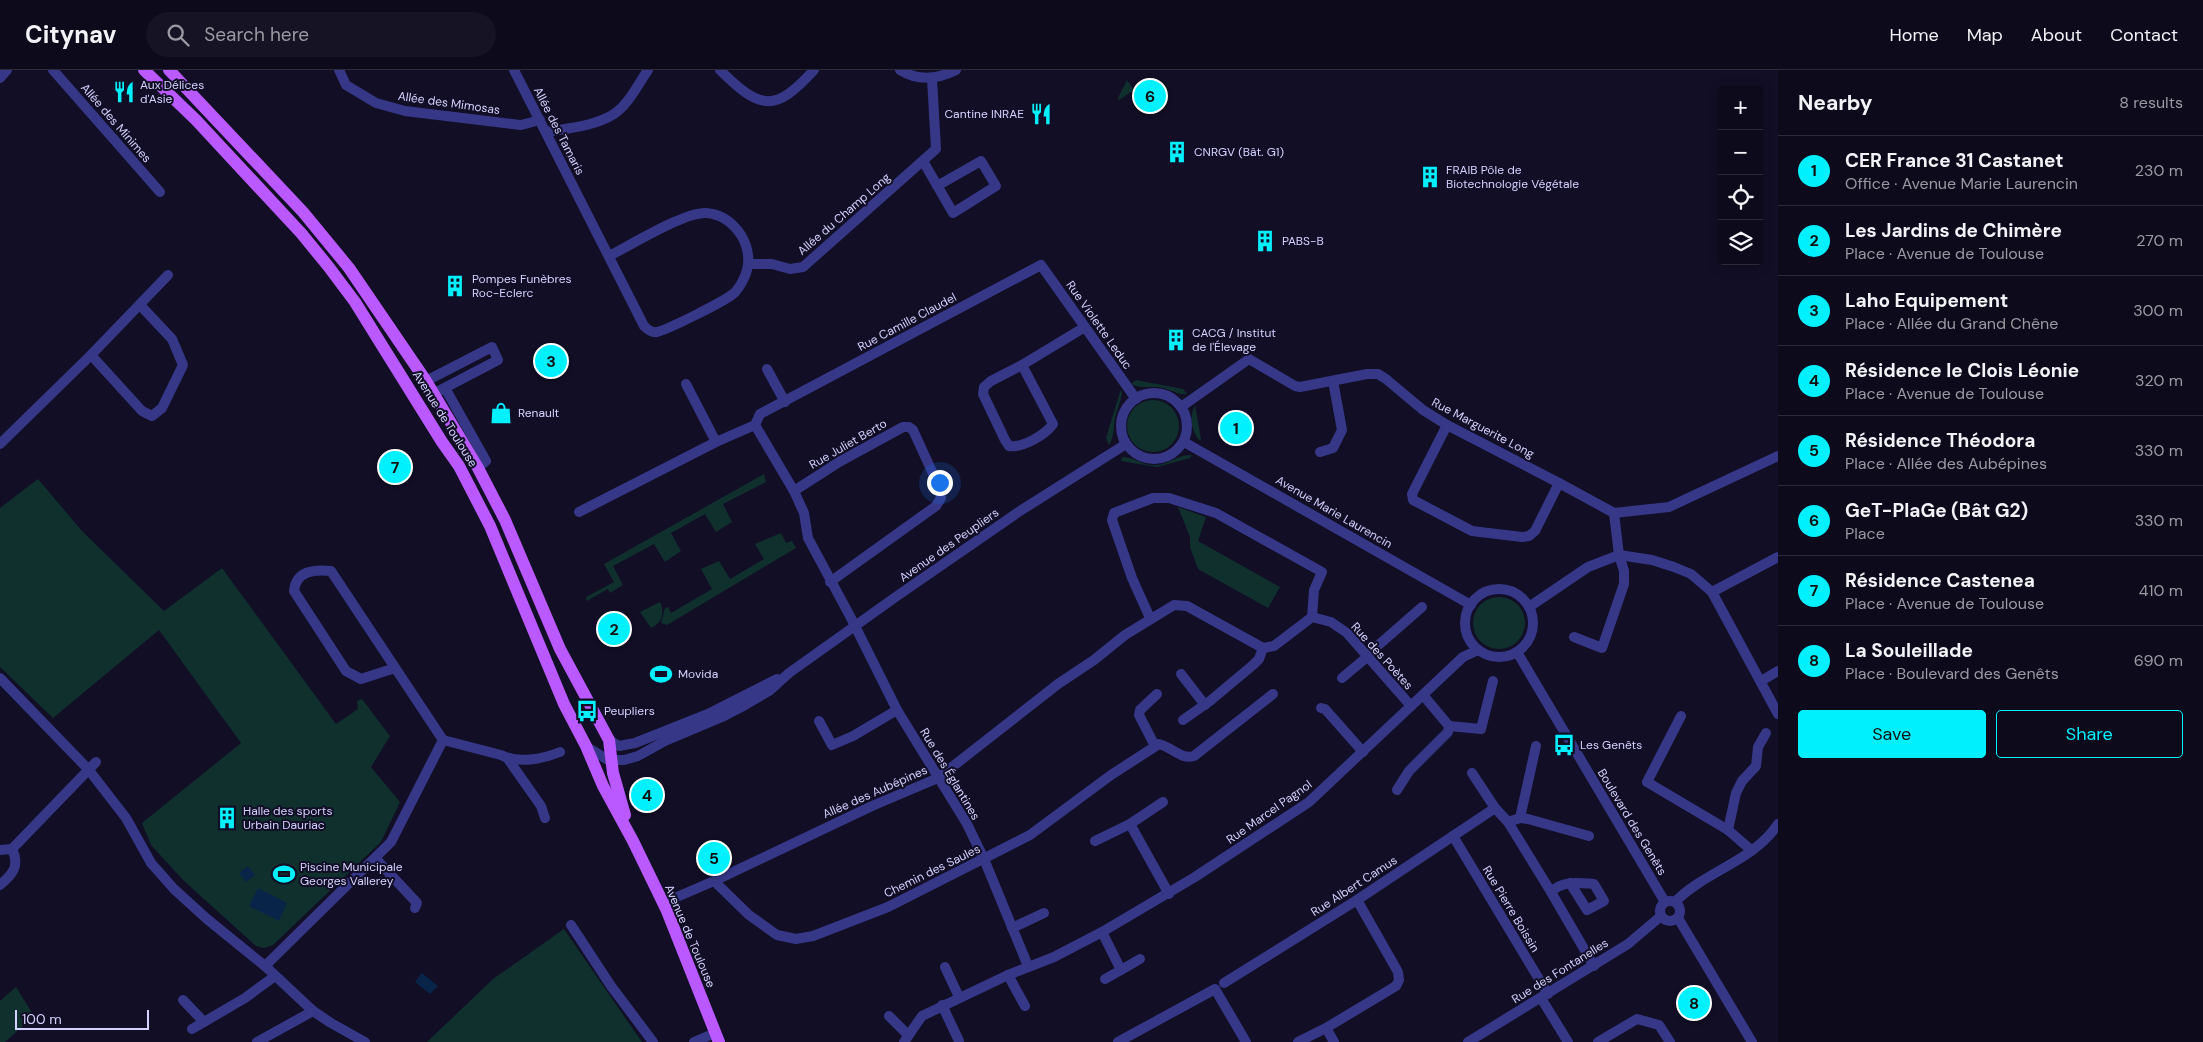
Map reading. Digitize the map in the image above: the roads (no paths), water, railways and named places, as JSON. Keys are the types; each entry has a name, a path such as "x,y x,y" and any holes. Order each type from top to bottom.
{"main road":[{"name":"Avenue de Toulouse","path":"144,70 196,120 301,233 355,302 442,442 460,466 503,555 564,704 586,746 602,786 633,841 663,903 717,1037"},
{"name":"Avenue de Toulouse","path":"169,70 303,212 349,268 423,382 439,391 482,464 560,649 610,751 618,794 633,841"},
{"path":"401,376 413,383 423,382 418,396 420,405"}],"street":[{"path":"0,78 7,70"},
{"name":"Allée des Minimes","path":"53,70 160,192"},
{"name":"Allée des Mimosas","path":"339,70 346,85 376,103 404,111 521,125 540,120"},
{"name":"Allée des Tamaris","path":"514,70 609,256"},
{"path":"546,132 596,122 615,113 626,102 648,70"},
{"path":"720,70 741,91 753,99 768,101 782,98 797,90 814,70"},
{"path":"900,70 918,77 932,79 956,70"},
{"name":"Allée du Champ Long","path":"749,264 772,264 790,270 803,267 936,149 932,79"},
{"path":"923,161 937,186 953,213 996,186 981,161 937,186"},
{"path":"706,213 725,218 736,228 746,243 749,264 744,279 734,293 672,326 656,332 644,326 609,256 688,216 706,213"},
{"name":"Rue Violette Leduc","path":"1041,265 1136,399"},
{"name":"Rue Camille Claudel","path":"579,512 716,442 755,425 760,414 1041,265"},
{"path":"0,444 91,355 168,275"},
{"path":"91,355 142,411 152,416 162,408 183,365 172,339 140,305"},
{"path":"1022,365 1053,424 1047,432 1015,447 1009,446 1005,440 983,394 984,387 1084,326"},
{"path":"423,382 492,347 498,360 439,391"},
{"name":"Rue Marguerite Long","path":"1181,407 1250,358 1295,386 1300,387 1367,374 1378,374 1423,410 1447,425 1559,482 1614,514"},
{"path":"768,369 785,402"},
{"path":"1320,452 1333,448 1342,430 1333,381"},
{"path":"686,384 716,442"},
{"path":"1149,394 1161,394 1170,397 1181,407 1185,414 1187,430 1184,442 1178,450 1169,456 1158,459 1140,456 1126,444 1122,432 1122,422 1125,410 1136,399 1149,394"},
{"name":"Rue des Églantines","path":"755,425 794,491 804,513 808,538 897,710 967,824 984,859 1028,966"},
{"path":"1447,425 1412,494 1412,500 1440,516 1472,531 1522,537 1529,536 1535,531 1559,482"},
{"name":"Rue Juliet Berto","path":"794,491 839,462 903,428 909,427 913,430 940,489 941,498 936,506 830,582"},
{"name":"Avenue Marie Laurencin","path":"1184,442 1470,605"},
{"name":"Avenue des Peupliers","path":"610,751 624,760 638,756 665,741 722,717 769,690 789,673 1020,511 1126,444"},
{"path":"1574,637 1602,648 1622,594 1624,571 1619,555 1614,514 1670,507 1778,456"},
{"path":"1153,498 1170,498 1216,513 1322,572 1314,590 1312,617 1274,646 1263,648 1187,606 1174,605 1150,618 1132,578 1112,520 1114,513 1153,498"},
{"path":"1529,607 1588,567 1619,555 1652,560 1692,574 1712,592 1778,714"},
{"path":"1712,592 1778,557"},
{"path":"395,668 361,679 346,671 294,591 295,583 300,576 316,569 331,571 443,740 488,751 508,759 547,758 560,752"},
{"path":"1492,590 1504,590 1514,593 1529,607 1533,619 1532,630 1527,643 1517,652 1497,657 1487,655 1478,650 1468,636 1465,621 1470,605 1480,595 1492,590"},
{"path":"1342,678 1422,607"},
{"name":"Rue des Poètes","path":"1312,617 1331,622 1347,633 1411,706"},
{"name":"Allée des Aubépines","path":"663,903 714,881 872,806 938,778 1058,684 1150,618"},
{"path":"1184,720 1253,666 1263,648"},
{"name":"Rue Marcel Pagnol","path":"888,1016 906,1038 922,1016 942,1005 1028,966 1054,957 1169,894 1309,802 1463,657 1478,650"},
{"name":"Boulevard des Genêts","path":"1517,652 1670,902"},
{"path":"1761,681 1778,671"},
{"name":"Avenue des Peupliers","path":"610,751 708,714 789,673"},
{"path":"1181,674 1205,705"},
{"path":"0,678 92,765 152,863 174,889 265,966 313,1011 365,1042"},
{"path":"1422,695 1449,726 1481,729 1493,681"},
{"path":"1157,694 1140,710 1139,714 1154,746 1159,744 1166,746 1184,757 1194,756 1274,694"},
{"path":"1321,708 1325,709 1363,752"},
{"path":"819,721 832,745 854,736 897,710"},
{"path":"1682,716 1647,782 1728,830 1751,850"},
{"path":"1397,790 1409,771 1448,732 1449,726"},
{"path":"1728,830 1736,793 1742,781 1756,766 1758,747 1766,733"},
{"path":"265,966 376,859 391,842 443,740"},
{"path":"586,746 610,751 596,769"},
{"name":"Chemin des Saules","path":"714,881 762,926 777,935 796,940 821,933 888,907 1030,835 1111,775 1154,746"},
{"path":"1520,818 1536,746"},
{"path":"508,759 541,806 545,818"},
{"path":"0,850 12,849 92,765"},
{"path":"1472,772 1495,808 1508,822 1594,966"},
{"path":"1095,841 1130,824 1162,802"},
{"name":"Rue Albert Camus","path":"1224,983 1357,900 1495,808"},
{"path":"1508,822 1520,818 1589,836"},
{"path":"1130,824 1169,894"},
{"path":"1678,918 1669,921 1660,916 1660,908 1761,845 1778,824"},
{"name":"Rue Pierre Boissin","path":"1453,836 1568,1042"},
{"path":"0,885 14,874 17,859 12,849"},
{"path":"376,859 417,903 415,908"},
{"path":"1551,892 1557,886 1570,883"},
{"path":"1298,1042 1326,1028 1396,986 1399,980 1398,972 1357,900"},
{"path":"1670,902 1680,910 1678,918 1752,1042"},
{"path":"1012,928 1044,913"},
{"name":"Rue des Fontanelles","path":"1468,1042 1628,944 1660,916"},
{"path":"571,925 603,974 653,1042"},
{"path":"1102,932 1121,970"},
{"path":"1105,979 1140,959"},
{"path":"945,967 959,997"},
{"path":"1008,975 1025,1006"},
{"path":"192,1029 278,979"},
{"path":"1118,1042 1215,988 1246,1042"},
{"path":"184,1000 204,1022"},
{"path":"942,1005 959,1041"},
{"path":"257,1042 313,1011"},
{"path":"1598,1042 1637,1019 1660,1025 1670,1042"},
{"path":"1326,1028 1334,1042"},
{"path":"694,1042 717,1037"}],"water":[{"path":"248,866 255,875 246,882 239,873"},
{"path":"258,888 287,903 279,921 249,906"},
{"path":"422,973 438,986 430,994 415,982"}],"place":[{"name":"Aux Délices d'Asie","path":"124,92"},
{"name":"GeT-PlaGe (Bât G2)","path":"1150,96"},
{"name":"Cantine INRAE","path":"1041,114"},
{"name":"CNRGV (Bât. G1)","path":"1177,152"},
{"name":"FRAIB Pôle de Biotechnologie Végétale","path":"1430,177"},
{"name":"PABS-B","path":"1265,241"},
{"name":"Pompes Funèbres Roc-Eclerc","path":"455,286"},
{"name":"CACG / Institut de l'Élevage","path":"1176,340"},
{"name":"Laho Equipement","path":"551,361"},
{"name":"Renault","path":"501,413"},
{"name":"CER France 31 Castanet","path":"1236,428"},
{"name":"Résidence Castenea","path":"395,467"},
{"name":"Les Jardins de Chimère","path":"614,629"},
{"name":"Movida","path":"661,674"},
{"name":"Peupliers","path":"587,711"},
{"name":"Les Genêts","path":"1564,745"},
{"name":"Résidence le Clois Léonie","path":"647,795"},
{"name":"Halle des sports Urbain Dauriac","path":"227,818"},
{"name":"Résidence Théodora","path":"714,858"},
{"name":"Piscine Municipale Georges Vallerey","path":"284,874"},
{"name":"La Souleillade","path":"1694,1003"}]}
